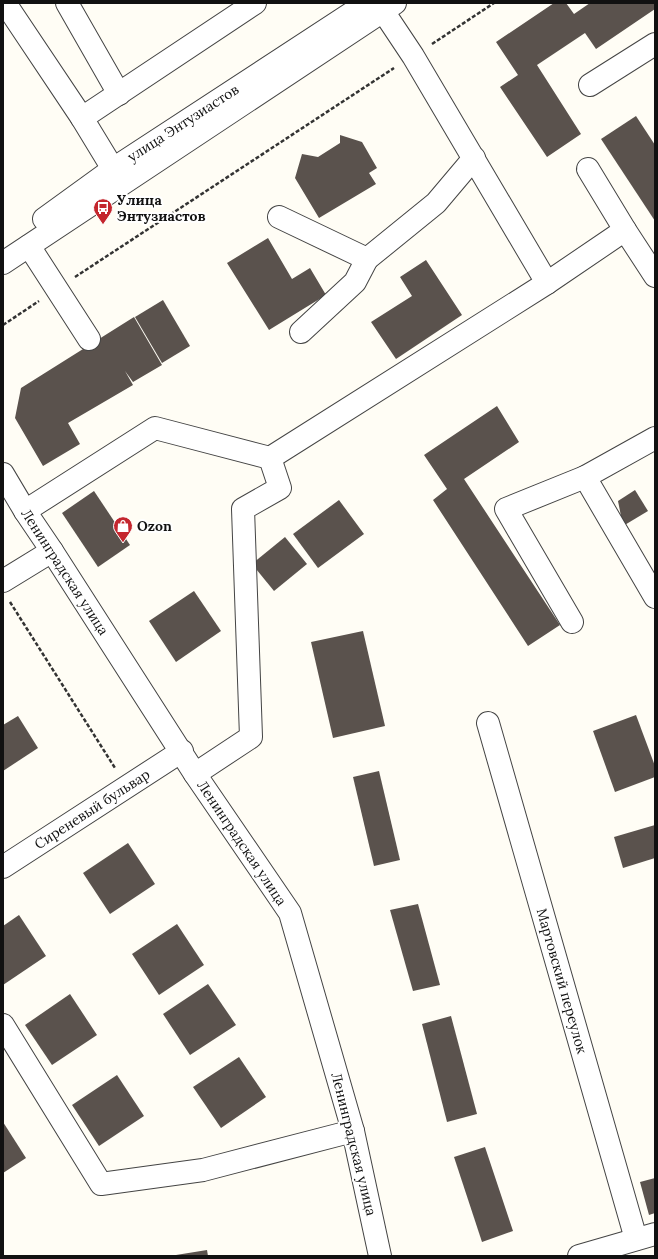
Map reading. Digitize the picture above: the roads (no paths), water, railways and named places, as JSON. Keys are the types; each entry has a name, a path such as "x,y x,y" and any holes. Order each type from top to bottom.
{"street":[{"path":"5,3 82,118 113,169"},
{"path":"67,3 119,94"},
{"path":"82,118 255,3"},
{"path":"3,263 382,6 474,158 547,283"},
{"name":"улица Энтузиастов","path":"3,249 113,169 382,6"},
{"path":"590,85 655,44"},
{"path":"301,332 355,282 367,259 436,204 474,158"},
{"path":"588,169 655,276"},
{"path":"279,217 367,259"},
{"path":"25,511 155,428 270,458 547,283 625,230"},
{"path":"29,246 89,339"},
{"path":"572,622 506,509 585,477 655,438"},
{"path":"195,774 252,737 243,509 280,488 270,458"},
{"name":"Ленинградская улица","path":"3,474 25,511 182,751 195,774 290,913 353,1131 380,1256"},
{"path":"585,477 655,597"},
{"path":"5,589 52,551"},
{"name":"Мартовский переулок","path":"488,723 646,1236"},
{"name":"Сиреневый бульвар","path":"3,867 182,751"},
{"path":"3,1025 101,1184 203,1170 353,1131"},
{"path":"579,1256 646,1236"}],"place":[{"name":"Улица Энтузиастов","path":"103,225"},
{"name":"Ozon","path":"123,543"}]}
